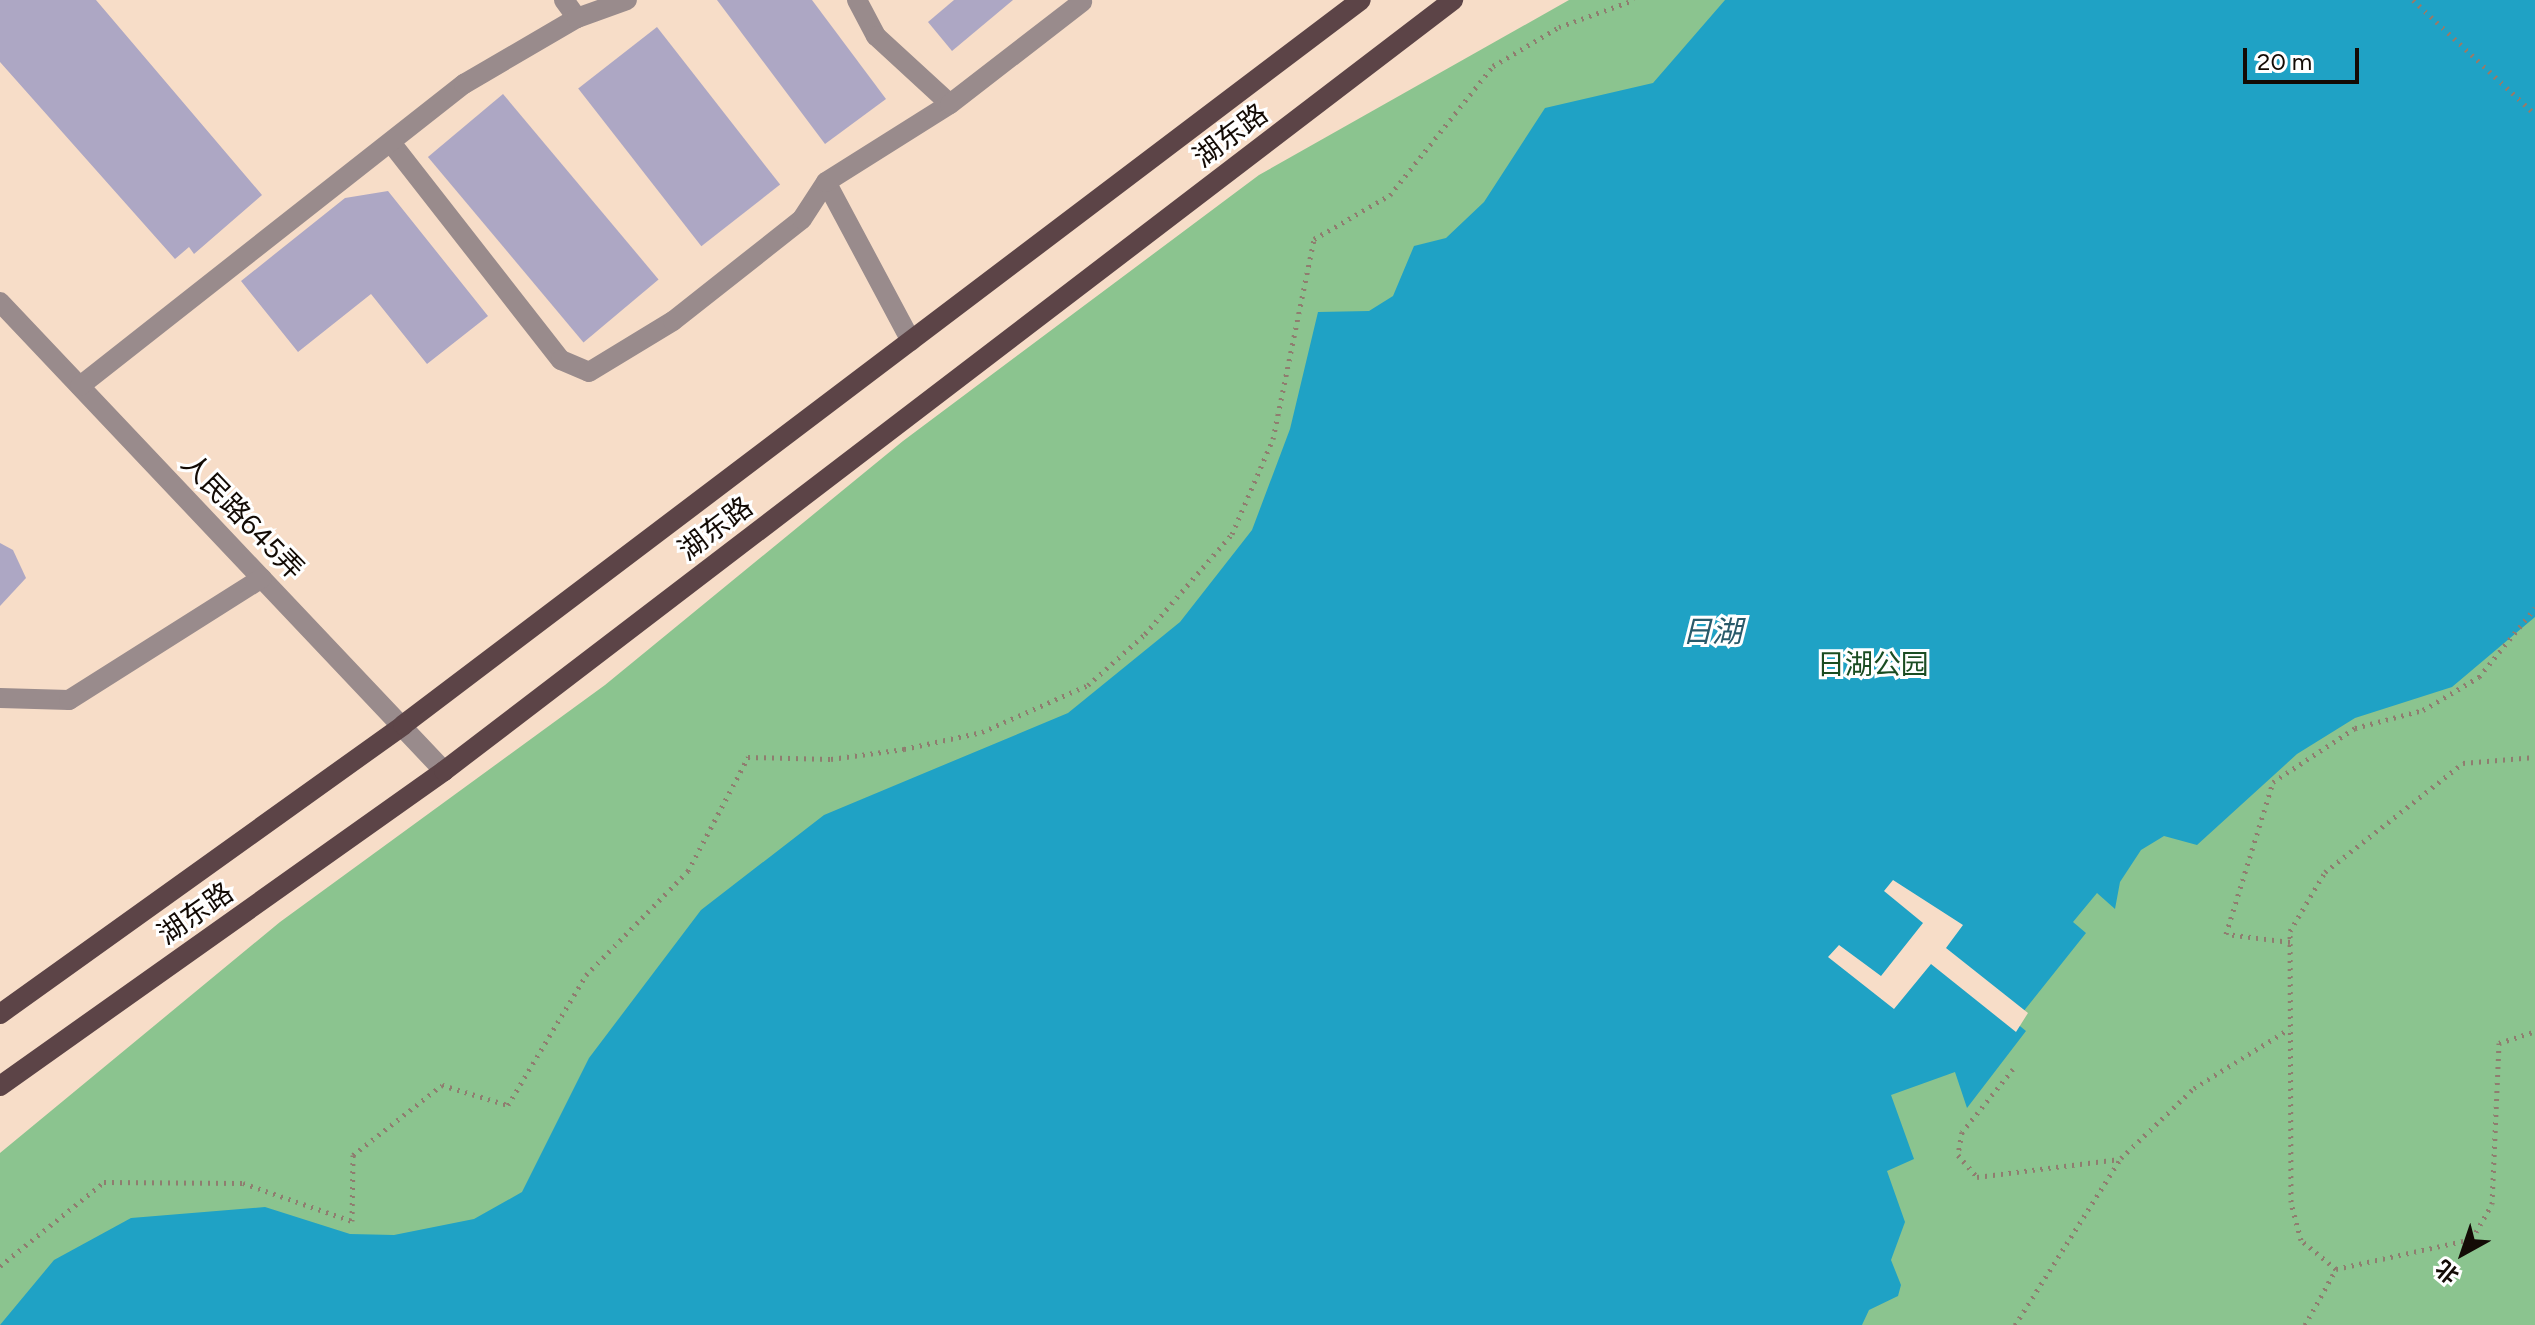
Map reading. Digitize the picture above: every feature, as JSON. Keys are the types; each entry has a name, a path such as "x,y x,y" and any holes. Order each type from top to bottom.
{"main road":[{"name":"湖东路","path":"0,1014 403,725 1361,0"},
{"name":"湖东路","path":"0,1086 444,771 1453,0"}],"street":[{"path":"564,0 577,18"},
{"path":"80,386 392,144 464,84 577,18 627,0"},
{"path":"857,0 876,36 950,104"},
{"path":"392,144 561,360 589,372 673,321 802,219 826,182 950,104 1082,1"},
{"path":"826,182 911,341"},
{"name":"人民路645弄","path":"0,302 444,771"},
{"path":"0,698 69,700 262,578"}],"path":[{"path":"0,1266 104,1182 243,1183 352,1221 353,1155 442,1085 508,1105 586,975 688,871 748,757 831,759 917,747 982,732 1088,685 1145,634 1232,534 1273,439 1314,239 1390,195 1493,66 1559,27 1634,0"},
{"path":"2413,0 2535,114"},
{"path":"2290,942 2226,934 2273,782 2355,728 2423,710 2462,687 2519,634 2535,608"},
{"path":"2336,1269 2301,1240 2291,1202 2290,942 2325,872 2450,772 2463,763 2535,757"},
{"path":"2015,1325 2121,1158 2194,1088 2289,1029"},
{"path":"2305,1325 2336,1269 2472,1239 2492,1204 2499,1043 2535,1031"},
{"path":"2013,1069 1962,1132 1958,1155 1977,1177 2121,1158"}],"green space":[{"name":"日湖","path":"1569,0 2535,0 2535,1325 0,1325 0,1153 280,922 605,685 903,441 1259,175"}],"water":[{"name":"日湖","path":"1725,0 2535,0 2535,617 2452,687 2355,718 2297,754 2197,845 2164,836 2141,850 2120,882 2115,909 2097,893 2073,922 2086,933 2015,1022 2026,1031 1967,1108 1955,1072 1891,1095 1914,1159 1887,1171 1905,1222 1891,1260 1901,1285 1898,1296 1869,1310 1862,1325 0,1325 54,1260 131,1218 265,1207 350,1234 394,1235 474,1219 522,1192 589,1058 701,910 824,815 1068,713 1180,622 1252,530 1290,429 1318,312 1369,311 1393,296 1414,246 1446,238 1484,202 1545,108 1653,83"}],"pier":[{"path":"1893,880 1963,925 1946,948 2028,1013 2016,1032 1931,964 1894,1009 1828,957 1839,945 1881,976 1923,923 1884,891"}],"building":[{"path":"0,0 96,0 262,195 194,254 189,247 175,259 0,62"},
{"path":"717,0 812,0 886,99 825,144"},
{"path":"954,0 1013,0 952,51 928,22"},
{"path":"657,27 780,185 701,246 578,89"},
{"path":"503,94 659,279 583,342 428,157"},
{"path":"388,191 488,316 427,364 371,294 298,352 241,281 345,198"},
{"path":"0,543 13,550 26,578 0,606"}],"park label":[{"name":"日湖公园","path":"1873,664"}]}
